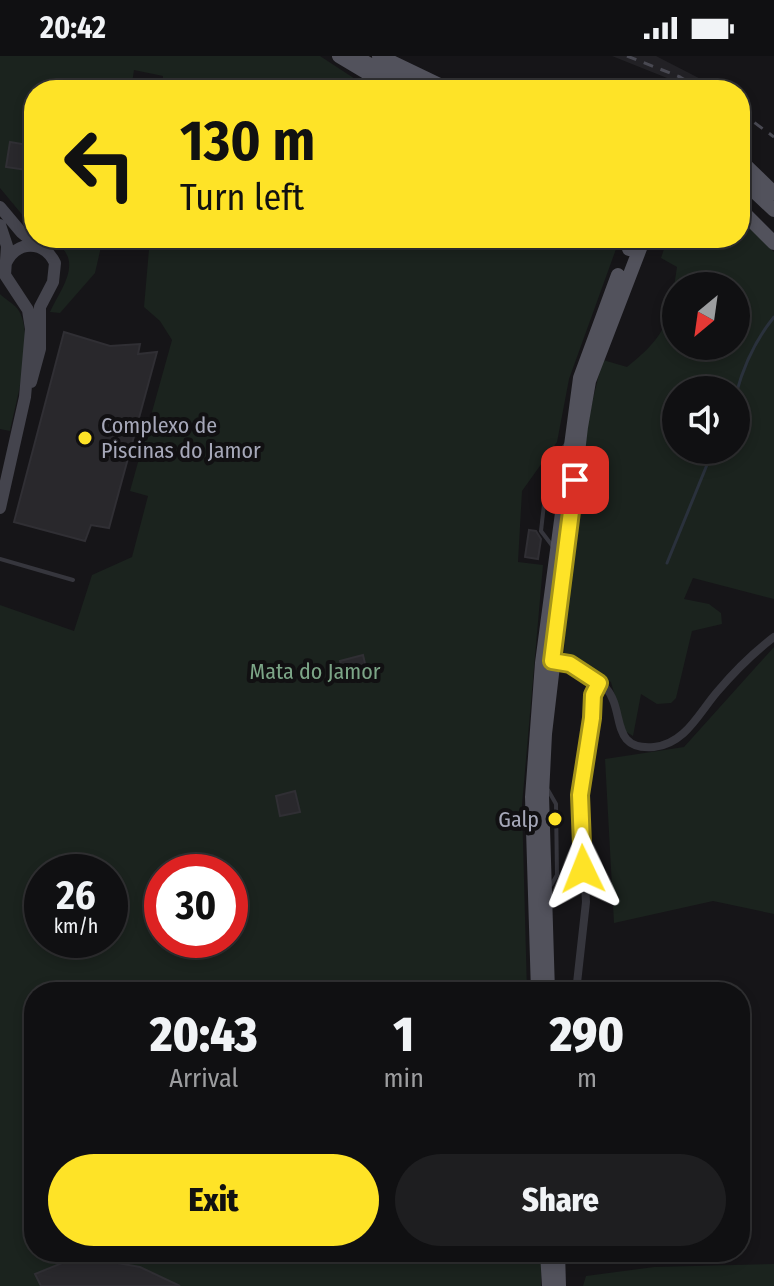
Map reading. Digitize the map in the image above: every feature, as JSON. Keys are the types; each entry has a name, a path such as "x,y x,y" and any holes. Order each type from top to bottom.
{"main road":[{"path":"339,56 379,80"},
{"path":"354,56 398,80"},
{"path":"379,56 429,80"},
{"path":"750,170 774,193"},
{"path":"750,187 774,210"},
{"path":"750,219 774,243"},
{"path":"538,982 532,797 535,736 556,550 580,378 629,248"},
{"path":"548,982 542,781 552,661 589,381 640,248"},
{"path":"548,1262 549,1286"},
{"path":"558,1262 559,1286"}],"street":[{"path":"0,207 24,234"},
{"path":"0,225 6,238 7,281 30,318 25,397"},
{"path":"5,264 19,248 24,247"},
{"path":"0,508 25,397 40,349 40,307 56,276 56,266 40,248"},
{"path":"14,291 33,296 50,287"},
{"path":"552,661 570,664 599,683 611,697 629,743 640,748 662,746 684,733 717,692 774,637"},
{"path":"577,982 586,902 580,795 593,695 599,683"}],"lane":[{"path":"0,559 73,580"}],"shaded area":[{"path":"612,56 656,56 703,80 672,80"}],"green space":[{"path":"0,56 320,56 357,80 163,80 163,76 134,70 132,80 24,80 24,217 0,188"},
{"path":"750,228 774,252 774,599 693,578 684,599 709,604 721,613 722,624 692,631 676,698 671,703 657,704 641,694 633,736 625,731 611,682 564,655 575,506 586,432 603,360 627,367 652,344 662,330 662,360 750,360 750,272 676,272 677,267 661,258 662,248 750,248"},
{"path":"62,248 101,248 95,273 60,313 50,312 68,273 67,255"},
{"name":"Mata do Jamor","path":"149,248 616,248 569,379 557,442 522,491 518,562 543,565 522,805 527,982 24,982 24,1262 542,1262 541,1286 0,1286 0,605 74,631 92,575 132,557 148,496 130,491 172,340 160,321 144,307"},
{"path":"0,294 19,311 25,337 23,370 10,431 0,429"},
{"path":"774,647 774,914 713,901 614,923 605,759 684,747"},
{"path":"774,1264 774,1286 583,1286 586,1276 654,1267"}],"building":[{"path":"10,142 24,144 24,170 6,167"},
{"name":"Complexo de Piscinas do Jamor","path":"64,332 110,346 140,344 138,354 157,352 109,528 91,525 85,541 14,522"},
{"path":"529,530 536,531 541,539 538,559 525,557"},
{"path":"363,655 367,672 345,677 340,661"},
{"path":"295,791 300,812 280,816 276,796"},
{"path":"65,1262 112,1262 140,1267 180,1286 41,1286 35,1274"}],"waterway":[{"path":"741,376 761,335 774,317"},
{"path":"667,563 707,464"}],"railway":[{"path":"627,56 685,80"},
{"path":"750,119 774,137"}],"place":[{"name":"Complexo de Piscinas do Jamor","path":"85,438"},
{"name":"Galp","path":"555,819"}],"route":[{"path":"575,480 552,661 570,664 599,683 593,695 580,795 583,869"}]}
